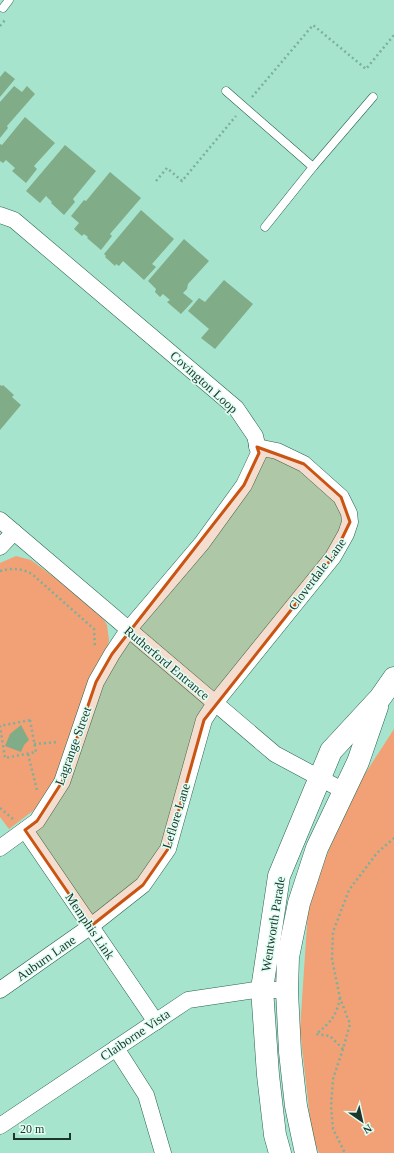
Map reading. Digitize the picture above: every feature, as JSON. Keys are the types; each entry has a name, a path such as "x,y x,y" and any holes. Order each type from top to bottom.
{"street":[{"name":"Covington Loop","path":"0,215 14,220 236,408 255,436 257,447"},
{"path":"128,630 202,543 244,485 259,453 257,447"},
{"name":"Cloverdale Lane","path":"215,703 333,557 346,534 350,522 349,513 341,497 304,464 277,451 257,447"},
{"name":"Rutherford Entrance","path":"0,520 275,754 344,791"},
{"path":"0,547 14,532"},
{"name":"Lagrange Street","path":"0,848 37,820 62,782 96,682 128,630"},
{"name":"Wentworth Parade","path":"280,1153 275,1135 268,1075 262,989 279,876 331,751 380,698 394,678"},
{"name":"Wentworth Parade","path":"306,1153 296,1106 290,1060 287,991 288,957 299,903 317,848 358,762 380,698"},
{"name":"Leflore Lane","path":"91,926 143,885 168,849 204,720 215,703"},
{"name":"Memphis Link","path":"25,830 156,1022"},
{"name":"Auburn Lane","path":"0,990 91,926"},
{"name":"Claiborne Vista","path":"0,1126 188,1000 262,989 287,991"},
{"path":"116,1048 146,1095 163,1153"}],"lane":[{"path":"3,8 9,0"},
{"path":"226,92 313,168"},
{"path":"265,227 373,98"}],"path":[{"path":"156,181 167,168 182,181 313,25 366,69 394,35"},
{"path":"0,571 10,568 24,569 32,574 94,629 94,646 96,652"},
{"path":"30,720 36,752 5,758 0,726 30,720"},
{"path":"34,744 60,742"},
{"path":"28,754 37,790"},
{"path":"345,1153 333,1129 331,1106 333,1079 350,1024 340,998 332,959 333,932 349,890 377,853 394,838"},
{"path":"340,998 338,1009 329,1024 316,1034 330,1036 343,1049"}],"highlighted area":[{"path":"257,447 304,464 341,497 350,522 333,557 204,720 168,849 143,885 91,926 25,830 37,821 62,782 96,682 112,654 244,485 259,453"}],"shaded area":[{"path":"16,556 31,560 98,610 107,625 109,640 107,650 58,777 38,807 9,829 0,817 0,563"},
{"path":"394,729 394,1153 319,1153 312,1136 300,1030 308,910 326,857 352,794"}],"building":[{"path":"5,71 15,79 0,97 0,77"},
{"path":"14,86 22,92 27,86 35,94 7,126 8,128 0,138 0,102"},
{"path":"25,117 55,143 34,166 37,169 26,183 12,171 15,168 6,160 3,163 0,161 0,144 2,145"},
{"path":"65,145 96,171 73,199 75,202 64,215 46,196 40,203 26,191"},
{"path":"110,172 141,198 110,234 112,236 101,250 87,238 88,237 84,234 82,236 74,229 79,223 71,216 84,200 86,201"},
{"path":"141,210 174,239 152,264 156,267 144,280 123,261 119,266 116,264 115,266 105,257 106,256 104,254"},
{"path":"184,239 209,261 188,284 187,289 183,293 193,301 181,314 167,302 170,300 163,294 160,297 155,292 156,289 148,281"},
{"path":"224,280 253,304 215,349 201,338 209,329 188,311 199,298 205,302"},
{"path":"0,385 3,385 14,395 12,397 21,405 0,430"},
{"path":"21,725 29,740 24,745 21,752 5,746 10,734"}]}
